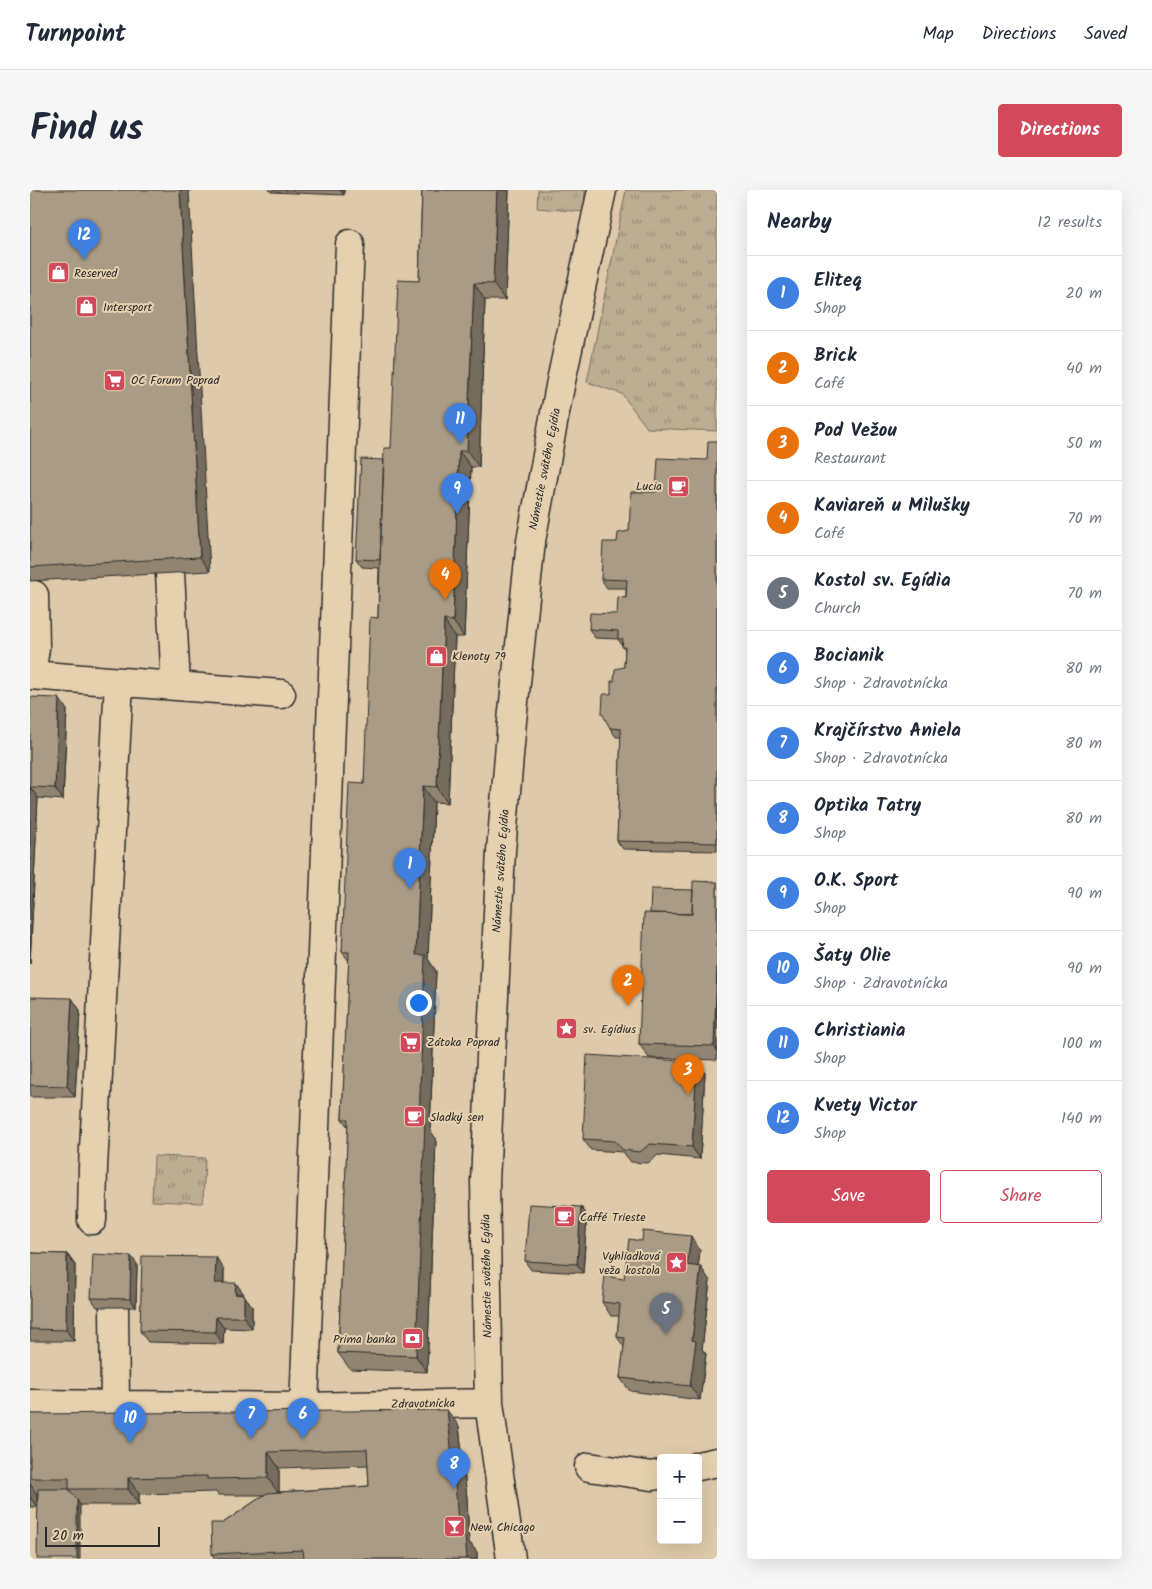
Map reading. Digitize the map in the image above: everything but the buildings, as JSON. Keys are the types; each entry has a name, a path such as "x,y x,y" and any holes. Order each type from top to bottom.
{"street":[{"name":"Námestie svätého Egídia","path":"511,1559 489,1403 485,1181 501,851 511,730 531,541 566,359 602,190"},
{"path":"30,1404 304,1407 350,244"},
{"path":"170,573 176,686"},
{"path":"30,596 34,595 35,648 31,675 281,694"},
{"path":"92,1220 93,1168 119,682"},
{"path":"114,1307 115,1405"},
{"name":"Zdravotnícka","path":"304,1407 489,1403"},
{"path":"702,1465 717,1462"},
{"path":"589,1467 652,1476 657,1475"}],"green space":[{"path":"538,190 585,190 584,212 537,208"},
{"path":"626,190 717,190 717,431 647,428 622,394 587,382"},
{"path":"154,1156 205,1158 203,1203 152,1201"}],"place":[{"name":"Kvety Victor","path":"84,260"},
{"name":"Reserved","path":"58,273"},
{"name":"Intersport","path":"87,307"},
{"name":"OC Forum Poprad","path":"115,380"},
{"name":"Christiania","path":"460,444"},
{"name":"Lucia","path":"678,486"},
{"name":"O.K. Sport","path":"457,514"},
{"name":"Kaviareň u Milušky","path":"445,600"},
{"name":"Klenoty 79","path":"436,656"},
{"name":"Eliteq","path":"410,889"},
{"name":"Brick","path":"628,1006"},
{"name":"sv. Egídius","path":"567,1029"},
{"name":"Zátoka Poprad","path":"411,1042"},
{"name":"Pod Vežou","path":"688,1095"},
{"name":"Sladký sen","path":"414,1117"},
{"name":"Caffé Trieste","path":"564,1217"},
{"name":"Vyhliadková veža kostola","path":"676,1263"},
{"name":"Kostol sv. Egídia","path":"666,1334"},
{"name":"Prima banka","path":"412,1339"},
{"name":"Krajčírstvo Aniela","path":"251,1439"},
{"name":"Bocianik","path":"303,1439"},
{"name":"Šaty Olie","path":"130,1443"},
{"name":"Optika Tatry","path":"454,1489"},
{"name":"New Chicago","path":"454,1527"}]}
